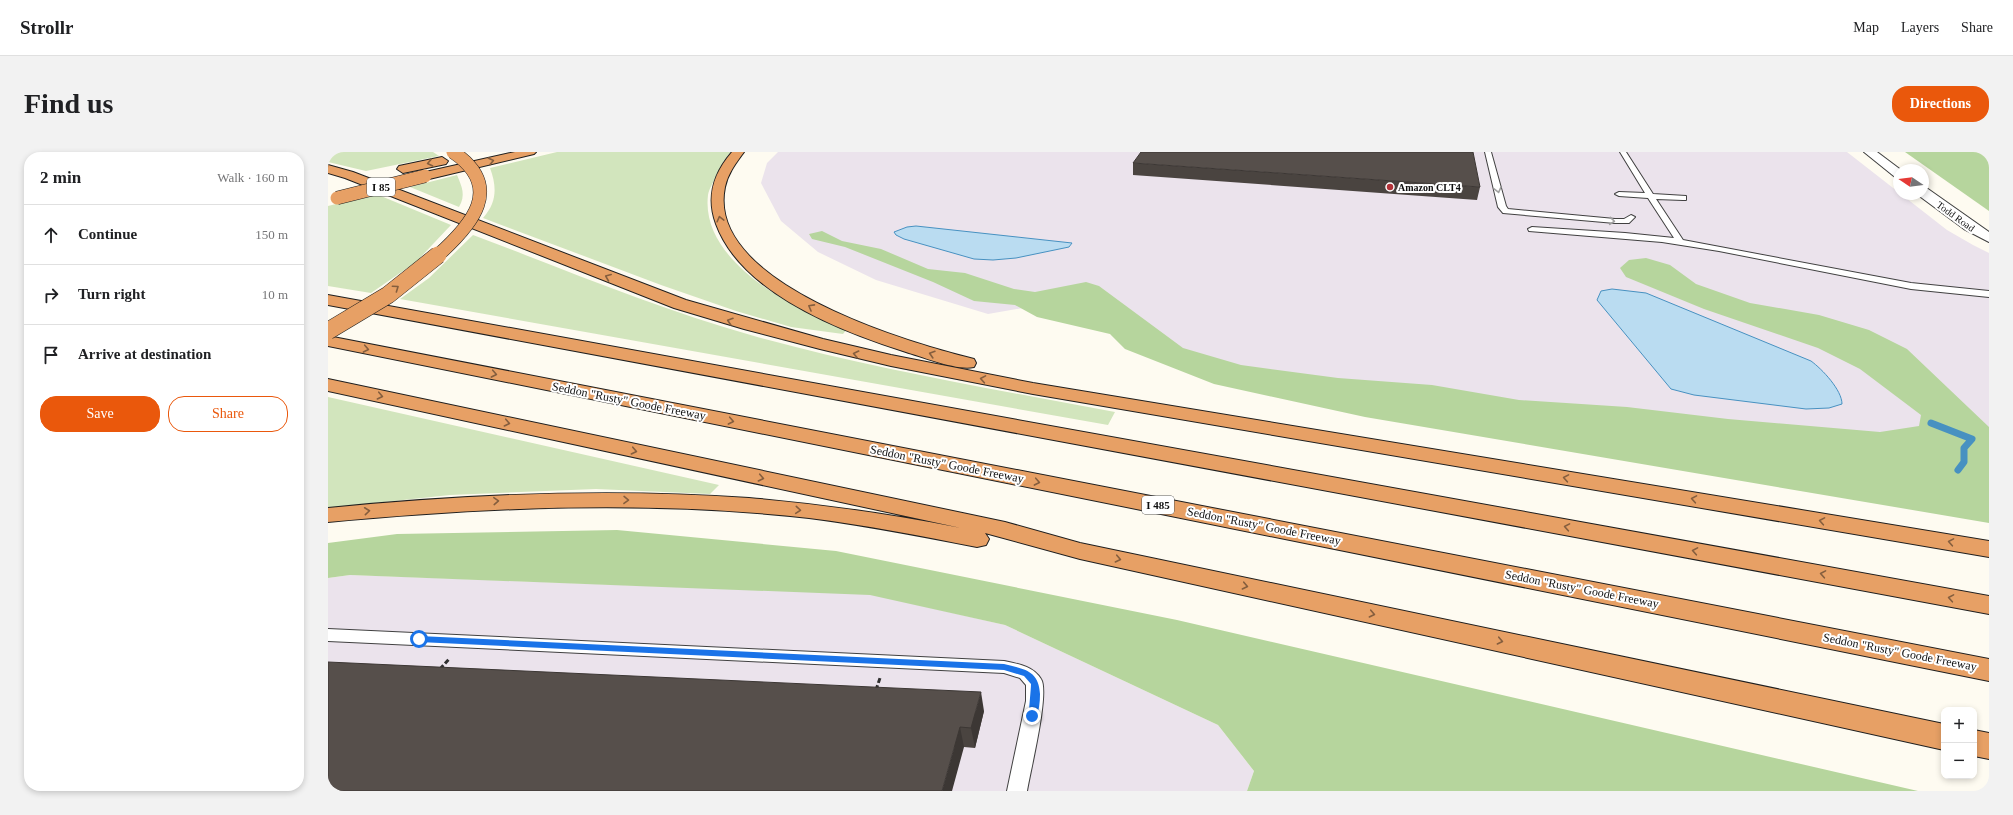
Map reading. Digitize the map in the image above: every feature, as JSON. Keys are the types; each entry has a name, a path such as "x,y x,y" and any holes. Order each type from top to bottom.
{"highway":[{"path":"328,331 406,281 442,252 457,237 469,221 478,206 482,191 477,175 470,165 453,152"},
{"name":"I 85","path":"336,184 482,152"},
{"name":"I 85","path":"332,199 530,152"},
{"path":"738,152 727,168 717,193 719,219 724,234 737,251 749,264 768,280 824,314 910,347 954,360 1092,393 1104,400"},
{"path":"328,169 349,175 644,292 736,323 819,345 902,364 1104,400 1989,548"},
{"path":"328,300 1989,605"},
{"name":"Seddon \"Rusty\" Goode Freeway","path":"328,341 1989,670"},
{"path":"328,385 1005,530 1080,551 1941,736"},
{"path":"328,515 417,505 515,500 673,501 809,511 882,521 998,543 1080,551"},
{"path":"1977,744 1989,746"}],"street":[{"path":"1870,152 1893,169"},
{"name":"Todd Road","path":"1929,196 1969,226 1989,238"}],"lane":[{"path":"1488,152 1502,207 1506,211 1626,222 1631,217"},
{"path":"1623,152 1680,242"},
{"path":"1619,194 1683,198"},
{"path":"1532,229 1625,235 1680,242 1893,283 1989,294"},
{"path":"328,635 1004,667 1026,673 1035,683 1036,701 1017,791"}],"shaded area":[{"path":"778,152 1847,152 1893,188 1893,200 1909,200 1947,230 1989,253 1989,491 1175,359 1087,297 988,314 876,280 818,252 781,221 761,183 767,163"},
{"path":"350,575 870,594 1005,625 1218,725 1254,771 1247,791 328,791 328,578"}],"green space":[{"path":"328,152 433,152 439,156 366,171 328,162"},
{"path":"557,152 731,152 722,164 708,195 710,219 719,242 735,262 755,280 778,296 826,321 847,329 843,334 791,327 736,311 661,285 483,218 491,206 495,188 490,168"},
{"path":"1905,152 1989,152 1989,211 1929,169 1929,164 1922,164"},
{"path":"457,175 462,187 463,195 459,207 410,187"},
{"path":"376,194 451,225 416,262 371,293 328,286 328,206"},
{"path":"822,231 842,241 881,249 928,269 965,273 1014,289 1035,292 1086,282 1099,286 1183,348 1241,365 1338,378 1432,385 1519,400 1627,407 1728,419 1880,432 1919,426 1921,415 1860,369 1818,348 1704,309 1626,277 1620,268 1629,260 1646,258 1670,265 1696,284 1750,303 1819,315 1869,330 1907,349 1989,427 1989,523 1365,417 1214,384 1125,349 1110,334 1037,317 1015,305 974,301 933,282 845,247 812,239 809,234"},
{"path":"473,235 683,314 754,336 844,359 979,387 1115,412 1108,425 400,299 429,278"},
{"path":"328,397 719,485 710,494 596,489 450,495 328,508"},
{"path":"617,530 836,551 1177,620 1918,791 1247,791 1254,771 1218,725 1005,625 870,595 350,575 328,578 328,543 397,534"}],"water":[{"path":"916,226 1072,243 1069,247 1016,258 993,260 974,259 904,239 896,235 894,232 907,227"},
{"path":"1612,289 1646,293 1811,361 1826,374 1835,386 1839,392 1842,404 1829,408 1806,409 1694,395 1671,389 1597,300 1601,291"}],"building":[{"name":"Amazon CLT4","path":"1141,152 1473,152 1480,187 1133,163"},
{"path":"328,662 981,692 971,728 960,727 942,791 328,791"}],"waterway":[{"path":"1931,423 1972,439 1964,448 1964,462 1958,470"}],"place":[{"name":"Amazon CLT4","path":"1390,187"}],"route":[{"path":"419,639 1004,667 1026,673 1035,683 1036,701 1032,716"}]}
